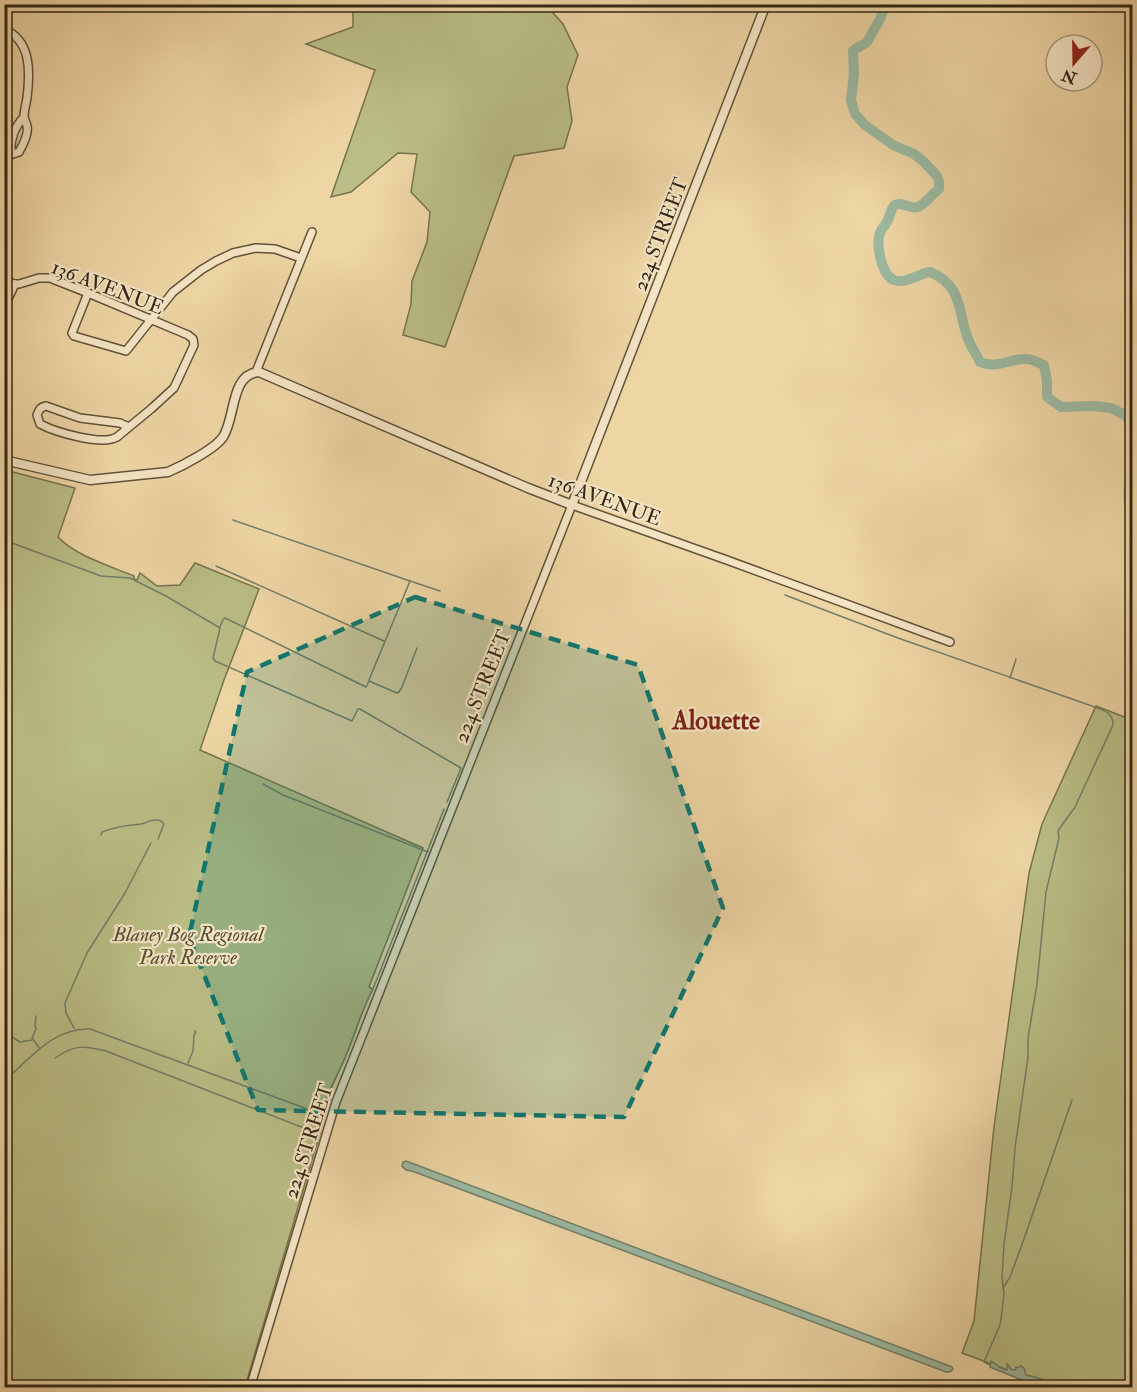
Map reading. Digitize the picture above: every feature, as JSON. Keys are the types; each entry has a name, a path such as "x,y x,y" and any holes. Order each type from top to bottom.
{"street":[{"name":"224 STREET","path":"250,1388 336,1102 572,505 766,4"},
{"path":"4,29 21,41 28,61 24,117 27,131 19,152 13,154 10,148 17,126 24,117"},
{"path":"4,460 90,480 168,471 179,467 219,442 230,423 240,383 249,374 256,372 312,232"},
{"path":"88,292 72,333 74,336 126,351 152,321 163,304 187,280 216,261 244,250 266,248 302,258"},
{"name":"136 AVENUE","path":"15,284 44,277 88,292 193,339 194,345 174,388 129,427"},
{"path":"4,278 15,284 4,308"},
{"name":"136 AVENUE","path":"256,372 266,374 525,487 950,642"},
{"path":"46,406 80,418 120,423 129,427 112,440 80,437 40,424 37,415 42,407 46,406"}],"highlighted area":[{"path":"415,597 638,665 723,908 624,1117 258,1110 189,937 247,672"}],"green space":[{"path":"545,4 563,24 578,55 567,87 572,121 564,148 514,156 445,347 403,335 411,304 412,281 427,242 430,212 411,192 417,154 398,153 351,192 331,197 375,70 306,44 353,27 353,5"},
{"name":"Blaney Bog Regional Park Reserve","path":"5,470 75,488 58,537 74,550 134,576 134,579 137,580 140,573 157,586 180,585 195,563 259,589 200,750 423,848 369,987 373,989 321,1114 325,1115 320,1133 245,1387 5,1387"},
{"path":"1096,706 1132,720 1132,1387 1054,1387 962,1353 974,1321 994,1127 1029,873 1042,824"}],"shaded area":[{"path":"406,1161 953,1369 946,1372 406,1170 402,1166"},
{"path":"991,1361 1005,1370 1007,1370 1007,1364 1015,1370 1016,1367 1021,1366 1026,1375 1061,1387 1039,1387 990,1367"}],"waterway":[{"path":"886,4 867,42 853,51 854,74 851,100 855,114 865,125 893,145 914,154 923,161 937,176 939,189 918,207 898,204 892,209 879,238 879,251 883,266 894,280 908,280 930,272 948,284 957,299 967,336 980,362 998,364 1019,359 1032,360 1044,365 1047,397 1061,407 1111,408 1127,416 1132,440 1129,486 1132,517"},
{"path":"233,520 410,581"},
{"path":"4,540 101,576 130,578 220,628 213,658 215,661 352,721 360,709 461,768 447,802"},
{"path":"216,566 384,641"},
{"path":"369,680 410,581 440,591"},
{"path":"785,595 898,638 1092,706 1107,712 1113,720 1113,725 1075,807 1058,831 1059,838 1046,892 1037,984 1028,1038 1028,1057 1004,1244 1002,1312 1000,1325 984,1362 990,1365"},
{"path":"220,627 225,618 366,687 369,681 397,693 402,687 417,648"},
{"path":"1010,678 1016,659"},
{"path":"263,784 283,795 428,852"},
{"path":"320,1113 349,1049 444,809"},
{"path":"101,835 102,832 112,829 158,820 164,824 158,839"},
{"path":"74,1028 66,1013 65,1003 87,953 125,893 151,843"},
{"path":"36,1016 36,1029 32,1038 40,1049"},
{"path":"4,1029 20,1042 32,1040"},
{"path":"4,1081 33,1054 54,1039 65,1033 90,1029 321,1114 324,1118"},
{"path":"188,1063 193,1051 195,1031"},
{"path":"55,1058 79,1047 106,1051 317,1132"},
{"path":"1003,1288 1010,1277 1024,1239 1072,1100"}],"district":[{"name":"Alouette","path":"716,720"}]}
